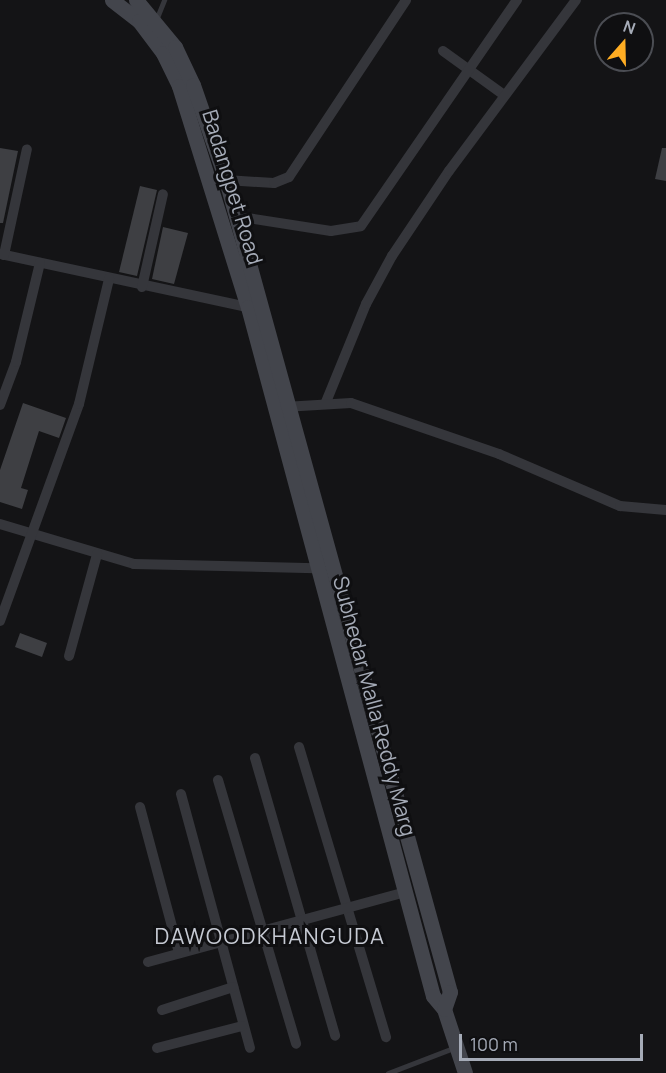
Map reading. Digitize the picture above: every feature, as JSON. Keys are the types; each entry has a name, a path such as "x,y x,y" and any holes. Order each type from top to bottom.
{"main road":[{"name":"Badangpet Road","path":"112,0 139,21 162,52 179,86 248,307 282,407"},
{"name":"Badangpet Road","path":"136,0 156,20 194,85 236,216 282,407"},
{"name":"Subhedar Malla Reddy Marg","path":"282,407 316,568 433,996 444,1009 465,1073"},
{"name":"Subhedar Malla Reddy Marg","path":"282,407 450,992 444,1009"}],"street":[{"path":"226,180 274,183 289,177 406,0"},
{"path":"236,216 331,231 361,226 517,0"},
{"path":"326,402 366,304 392,256 504,95 576,0"},
{"path":"443,51 504,95"},
{"path":"27,149 2,254 142,287 248,307"},
{"path":"142,287 163,194"},
{"path":"0,405 16,362 40,263"},
{"path":"0,621 79,404 109,279"},
{"path":"282,407 326,402 351,403 499,454 620,506 666,510"},
{"path":"0,524 134,564 316,568"},
{"path":"69,656 98,554"},
{"path":"299,747 345,907 386,1036"},
{"path":"255,759 335,1036"},
{"path":"218,780 296,1044"},
{"path":"181,794 242,1026 250,1048"},
{"path":"140,807 179,953"},
{"path":"148,962 405,892"},
{"path":"162,1010 233,987"},
{"path":"157,1048 242,1026"}],"lane":[{"path":"156,20 164,0"},
{"path":"388,1073 458,1047"}],"building":[{"path":"0,148 18,151 3,223 0,223"},
{"path":"662,148 666,148 666,181 655,179"},
{"path":"140,186 157,190 137,276 119,272"},
{"path":"163,227 188,233 174,284 152,279"},
{"path":"23,403 66,418 59,438 39,431 21,488 28,490 22,509 0,502 0,470"},
{"path":"20,633 47,643 42,657 15,647"}],"district":[{"name":"DAWOODKHANGUDA","path":"270,937"}]}
